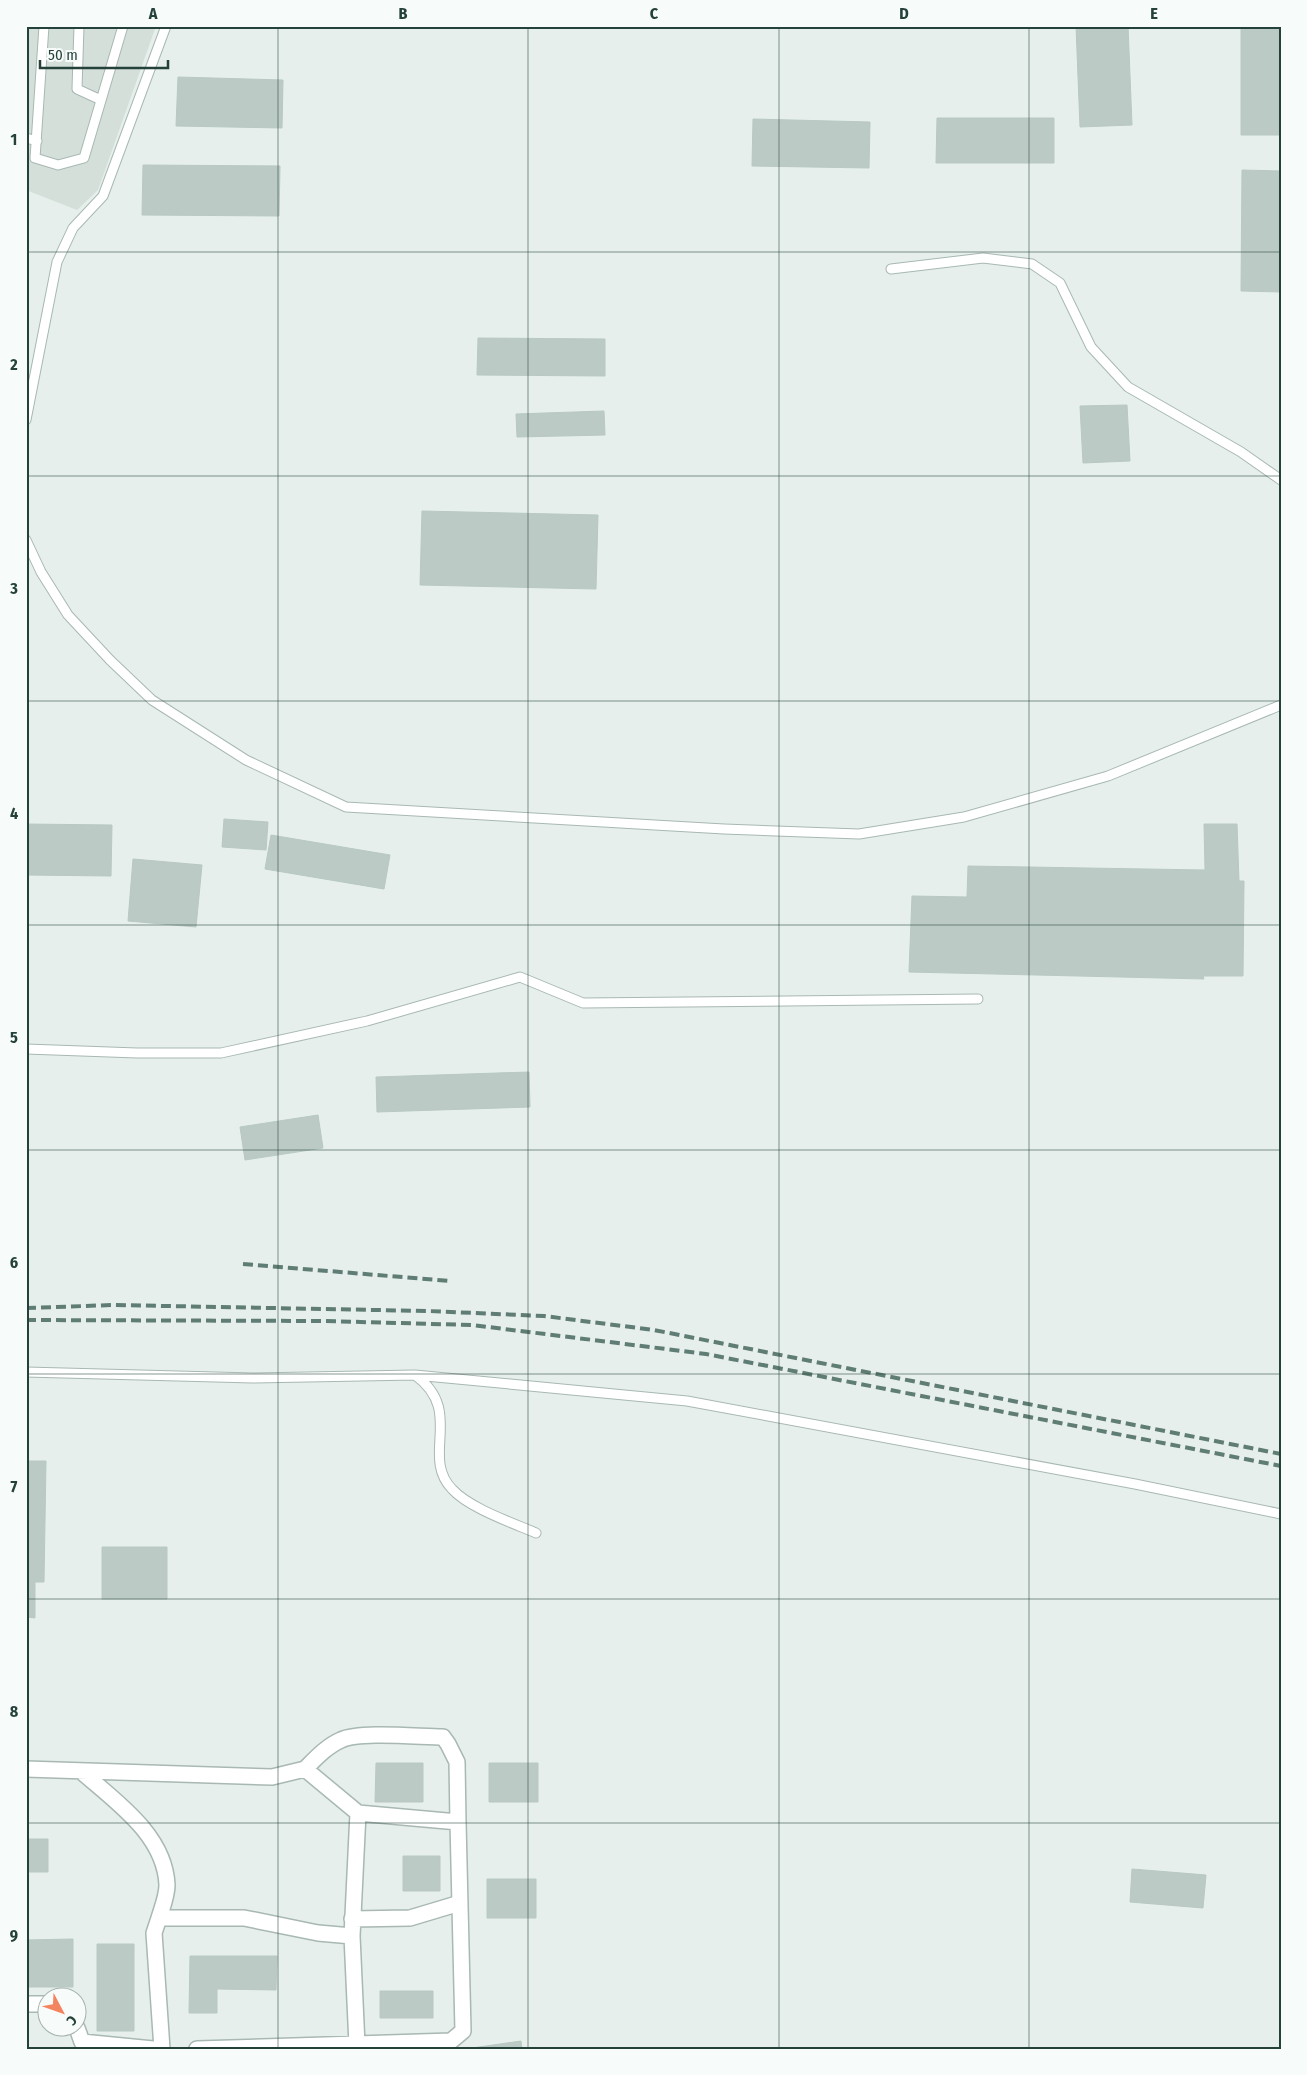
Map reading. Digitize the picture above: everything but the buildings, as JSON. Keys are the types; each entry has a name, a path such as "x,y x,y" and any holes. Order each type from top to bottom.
{"street":[{"path":"26,1770 272,1777 305,1769 321,1753 342,1739 359,1735 443,1737 448,1744 457,1762 463,2031 451,2041 197,2049"},
{"path":"305,1769 358,1812 458,1822"},
{"path":"82,1772 136,1820 160,1854 164,1864 167,1887 154,1933 162,2049"},
{"path":"357,2045 352,1919 358,1812"},
{"path":"352,1919 410,1918 460,1903"},
{"path":"159,1918 244,1918 318,1932 352,1936"},
{"path":"81,2038 82,2042 154,2049"}],"lane":[{"path":"44,26 35,158 58,165 84,158 123,26"},
{"path":"79,26 77,89 101,100"},
{"path":"26,420 57,262 73,228 103,196 166,26"},
{"path":"26,138 37,141"},
{"path":"890,269 983,258 1032,264 1060,283 1091,347 1128,387 1241,452 1281,480"},
{"path":"26,540 41,572 68,615 110,660 152,700 246,760 346,807 724,829 859,834 964,817 1108,776 1281,704"},
{"path":"26,1049 137,1053 221,1053 367,1021 520,977 583,1003 978,999"},
{"path":"26,1372 253,1378 415,1375 687,1401 1135,1484 1281,1514"},
{"path":"415,1375 425,1382 436,1398 440,1412 440,1468 451,1489 479,1508 536,1533"}],"shaded area":[{"path":"26,26 156,26 98,190 77,210 26,190"}],"railway":[{"path":"243,1264 450,1281"},
{"path":"26,1308 114,1305 428,1311 544,1316 654,1330 1281,1454"},
{"path":"26,1320 324,1321 472,1325 706,1354 1281,1466"}]}
